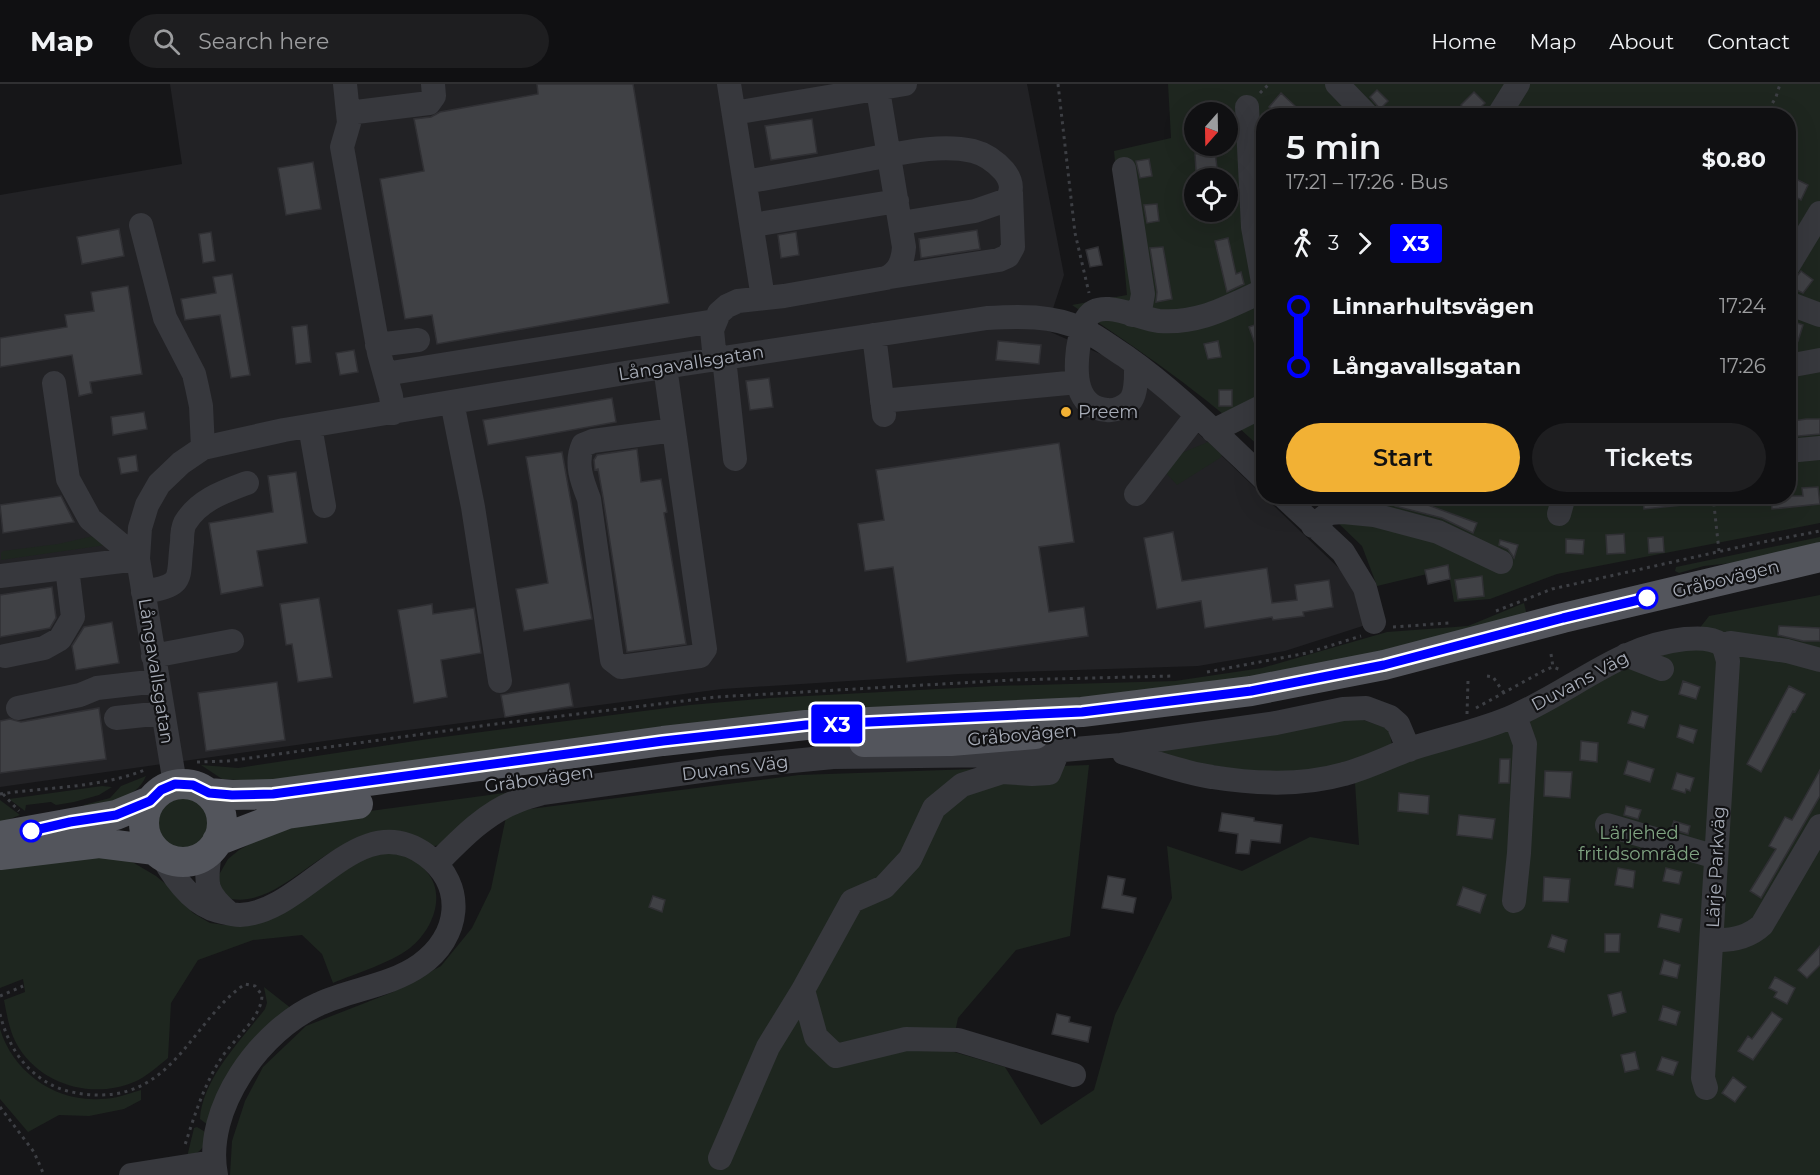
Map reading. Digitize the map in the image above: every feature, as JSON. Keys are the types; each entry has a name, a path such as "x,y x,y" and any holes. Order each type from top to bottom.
{"main road":[{"name":"Gråbovägen","path":"175,784 193,785 209,793 273,794 663,741 806,725 1082,712 1251,691 1384,665 1563,618 1820,557"},
{"name":"Gråbovägen","path":"0,855 99,843 158,853 174,861 187,862 200,858 214,846 287,814 647,763 837,742 951,741 1149,725 1234,714 1386,683 1820,576"},
{"path":"158,853 146,835 144,826 146,809 150,801 161,790 175,784"},
{"path":"209,793 220,812 222,827 214,846"},
{"path":"0,836 116,815 150,801"}],"street":[{"path":"345,84 349,123 342,147 377,345 393,412"},
{"path":"348,114 429,103 434,96 433,84"},
{"path":"729,84 763,298"},
{"path":"734,113 905,84"},
{"path":"1337,84 1360,108"},
{"path":"1503,108 1518,84"},
{"path":"877,87 904,247 900,266 890,277"},
{"path":"1247,108 1253,227 1256,244"},
{"path":"735,459 720,359 712,330 715,321 727,306 738,301 999,260 1008,256 1013,247 1009,177 1002,168 986,156 975,152 941,149 745,182"},
{"path":"1124,169 1143,294 1141,305 1132,315"},
{"path":"753,225 899,212 975,211 1007,200 1011,194"},
{"path":"1796,253 1820,213"},
{"path":"141,225 165,318 194,374 201,406 203,448"},
{"path":"1136,364 1136,384 1132,399 1125,406 1113,411 1102,410 1089,404 1083,397 1078,382 1076,363 1087,320 1101,308 1148,320 1173,322 1203,318 1256,294"},
{"path":"1796,306 1820,315"},
{"name":"Långavallsgatan","path":"175,784 138,559 140,528 147,505 159,484 181,463 203,448 310,426 665,367 987,318 1026,316 1055,321 1087,320 1256,471"},
{"path":"384,374 715,321"},
{"path":"874,335 883,408 1078,382"},
{"path":"377,345 418,340"},
{"path":"1796,364 1820,360"},
{"path":"665,367 674,430 705,649 700,656 621,667 612,660 589,499 582,481 579,453 583,445 593,441 674,430"},
{"path":"54,382 68,479 90,519 138,559"},
{"path":"453,402 473,507 500,681"},
{"path":"1136,494 1204,423 1256,408"},
{"path":"310,426 324,506"},
{"path":"1796,450 1820,448"},
{"path":"143,592 164,589 176,582 180,573 184,526 195,510 208,500 247,483"},
{"path":"1291,504 1342,552 1365,588 1374,629"},
{"path":"1313,526 1329,513 1374,515 1438,532 1501,562"},
{"path":"0,576 138,559"},
{"path":"5,656 44,648 60,639 73,617 68,568"},
{"name":"Duvans Väg","path":"1122,745 1124,753 1211,777 1287,783 1343,775 1409,750 1464,723 1515,716 1609,662 1643,648 1670,641 1697,638 1713,640 1724,647 1730,643 1787,651 1820,660"},
{"path":"153,656 231,641"},
{"name":"Lärje Parkväg","path":"1706,1088 1703,1078 1728,661 1724,647"},
{"path":"1626,655 1662,669"},
{"path":"18,708 80,695 97,688 158,681"},
{"name":"Duvans Väg","path":"436,864 488,817 514,802 542,793 722,768 833,757 1006,755 1058,751 1122,745 1276,723 1343,709 1366,708 1390,717 1398,724 1409,750"},
{"path":"116,718 163,712"},
{"name":"Duvans Väg","path":"1514,902 1519,853 1524,744 1515,716"},
{"path":"720,1158 768,1047 803,990 852,901 884,887 909,859 934,808 962,785 1002,772 1050,773 1058,751"},
{"path":"1607,825 1716,857"},
{"path":"1712,940 1742,937 1762,925 1820,826"},
{"path":"131,1175 182,1167 214,1168 217,1134 232,1090 247,1063 266,1040 285,1024 319,1004 397,977 418,966 435,954 445,938 454,910 451,886 436,864 407,844 385,843 351,852 308,884 269,908 242,915 231,915 213,910 191,895 158,853"},
{"path":"214,846 207,876 208,887 212,896 231,915"},
{"path":"803,990 816,1036 836,1056 906,1039 958,1040 1074,1075"}],"path":[{"path":"1058,84 1087,320"},
{"path":"1770,108 1780,84"},
{"path":"1714,504 1719,551"},
{"path":"1495,611 1552,589 1719,551 1820,531"},
{"path":"1198,674 1307,653 1374,629 1454,622"},
{"path":"1551,654 1553,667"},
{"path":"1553,667 1577,681"},
{"path":"1464,723 1504,693 1553,667"},
{"path":"197,762 228,761 488,725 716,697 1012,680 1177,676"},
{"path":"1487,676 1493,677 1498,682 1504,693"},
{"path":"1464,723 1468,681"},
{"path":"1,794 97,783 125,778 147,769"},
{"path":"1,794 23,815"},
{"path":"0,1014 7,1039 16,1055 39,1077 70,1092 106,1095 130,1089 150,1080 182,1053 214,1014 242,986 248,984 258,989 262,999 260,1009 222,1056 209,1081 180,1160 182,1167"},
{"path":"0,996 23,986"},
{"path":"0,1107 34,1152 44,1175"}],"shaded area":[{"path":"170,84 1027,84 1064,275 1046,330 1105,356 1151,388 1256,489 1256,504 1272,504 1346,575 1375,622 1285,651 1198,666 959,674 722,689 346,738 0,787 0,195 182,164"}],"green space":[{"path":"1168,84 1820,84 1820,523 1557,574 1490,599 1454,602 1448,569 1377,586 1362,546 1318,504 1796,504 1796,108 1256,108 1256,444 1195,391 1072,305 1127,295 1114,151 1171,138"},
{"path":"1208,442 1222,455 1220,458 1177,485 1165,472 1179,454"},
{"path":"98,535 106,545 1,560 3,551 58,544"},
{"path":"1820,537 1820,545 1750,561 1704,566 1679,573 1675,571 1676,567"},
{"name":"Lärjehed fritidsområde","path":"1820,595 1820,1175 230,1175 232,1141 245,1101 263,1067 306,1026 393,992 441,966 472,928 491,889 507,812 799,775 1089,765 1070,936 1016,950 958,1018 951,1051 1005,1067 1041,1125 1094,1090 1115,1015 1172,898 1167,846 1242,871 1310,837 1359,845 1354,767 1284,777 1136,753 1346,714 1389,729 1392,745 1509,711 1699,629 1709,616"},
{"path":"1524,603 1527,616 1261,679 294,783 222,779 201,765 238,768 428,739 690,705 770,698 994,686 1175,681 1262,668 1387,632 1468,626"},
{"path":"146,776 135,791 120,799 84,807 84,805 110,798 121,786"},
{"path":"102,786 112,787 99,795 74,802 56,805 51,802 26,805 25,811 9,799"},
{"path":"512,792 442,845 365,838 348,843 331,852 280,887 245,899 227,898 216,880 228,859 239,850 273,831 355,813"},
{"path":"179,798 189,798 203,805 210,824 203,843 189,850 179,850 169,846 162,839 158,829 158,819 162,809 169,802"},
{"path":"0,800 20,815 0,823"},
{"path":"380,853 403,855 417,861 432,880 436,890 434,911 425,932 410,948 393,958 333,983 322,954 302,935 253,940 198,960 171,1003 168,1058 143,1077 119,1087 86,1089 55,1080 41,1072 29,1061 16,1043 9,1025 4,1000 25,992 23,979 0,988 0,867 112,856 134,863 156,876 193,913 210,923 225,925 344,867"},
{"path":"264,987 292,1009 208,1125 200,1119 202,1104 208,1089 225,1060 265,1009 267,1003"},
{"path":"0,1029 6,1044 25,1071 52,1090 83,1099 100,1099 141,1090 141,1100 124,1109 89,1116 59,1115 28,1132 0,1099"},
{"path":"197,1127 207,1133 205,1142 202,1149 187,1157 194,1128"}],"building":[{"path":"537,84 633,84 669,303 437,344 432,315 405,319 380,179 424,171 414,119 538,94"},
{"path":"1377,90 1388,101 1379,108 1370,97"},
{"path":"1474,92 1485,103 1480,108 1464,108 1461,105"},
{"path":"1281,93 1297,108 1270,108"},
{"path":"812,119 817,153 771,160 765,126"},
{"path":"1195,156 1216,156 1217,168 1196,168"},
{"path":"1149,159 1152,176 1140,178 1136,161"},
{"path":"313,162 321,209 286,215 278,168"},
{"path":"1796,179 1808,185 1801,200 1796,197"},
{"path":"1157,204 1159,221 1147,223 1144,205"},
{"path":"119,229 124,256 82,264 77,237"},
{"path":"977,230 980,249 921,258 919,239"},
{"path":"211,232 215,261 203,263 199,234"},
{"path":"796,232 799,255 781,258 778,235"},
{"path":"1228,238 1236,274 1241,272 1244,284 1227,292 1215,241"},
{"path":"1098,247 1102,265 1090,267 1086,250"},
{"path":"1163,247 1172,299 1156,302 1157,292 1150,248"},
{"path":"1801,271 1813,280 1803,293 1796,290 1796,277"},
{"path":"232,274 250,375 231,378 220,315 185,320 181,299 216,293 213,277"},
{"path":"128,286 142,374 90,382 92,393 79,396 72,355 0,367 0,338 67,327 65,315 94,311 91,292"},
{"path":"1796,323 1803,325 1798,341 1796,340"},
{"path":"1256,324 1256,347 1249,327"},
{"path":"307,325 311,362 296,364 292,327"},
{"path":"998,341 1041,345 1039,364 996,360"},
{"path":"1218,341 1221,357 1208,359 1204,344"},
{"path":"354,350 358,372 340,375 336,353"},
{"path":"769,378 773,407 750,410 746,381"},
{"path":"1219,390 1232,390 1232,406 1219,406"},
{"path":"612,398 616,422 488,445 483,420"},
{"path":"144,412 147,429 113,435 111,417"},
{"path":"1820,419 1820,434 1796,436 1796,421"},
{"path":"1059,443 1074,542 1039,547 1049,612 1084,607 1088,636 907,662 893,567 865,571 858,524 884,520 876,470"},
{"path":"637,449 641,482 661,479 667,512 664,513 686,644 627,652 603,497 594,460 597,455"},
{"path":"562,452 592,619 524,631 516,589 548,583 526,457"},
{"path":"136,455 138,471 121,474 118,458"},
{"path":"296,472 307,543 257,551 263,586 221,594 209,523 273,512 268,476"},
{"path":"1818,487 1820,504 1772,509 1772,504 1796,504 1796,496 1803,496 1802,488"},
{"path":"61,496 74,522 3,533 0,505"},
{"path":"1395,504 1425,504 1477,523 1473,533 1442,518 1395,506"},
{"path":"1644,504 1682,504 1682,505 1644,509"},
{"path":"1173,532 1182,581 1267,568 1272,603 1297,600 1295,585 1329,580 1333,607 1303,612 1304,616 1273,620 1272,617 1205,628 1201,601 1157,609 1144,538"},
{"path":"1624,534 1625,553 1607,554 1606,535"},
{"path":"1663,537 1664,552 1649,553 1648,538"},
{"path":"1566,539 1584,540 1583,554 1566,553"},
{"path":"1500,540 1518,545 1514,558 1508,549 1499,545"},
{"path":"1448,565 1450,579 1428,584 1425,570"},
{"path":"1482,576 1484,596 1458,599 1455,580"},
{"path":"52,587 56,618 50,628 0,637 0,595"},
{"path":"319,598 332,677 298,682 292,644 286,645 280,604"},
{"path":"432,604 433,614 474,608 481,653 441,660 447,697 414,703 398,610"},
{"path":"112,622 119,663 76,670 72,646 84,627"},
{"path":"1779,626 1820,628 1820,641 1803,641 1778,635"},
{"path":"1683,681 1700,687 1696,699 1679,694"},
{"path":"277,682 285,740 206,751 198,693"},
{"path":"569,683 573,706 505,717 501,695"},
{"path":"1789,686 1805,694 1795,712 1793,711 1761,772 1747,764"},
{"path":"99,708 106,759 0,773 0,721 10,719 21,722"},
{"path":"1632,711 1648,716 1644,728 1628,723"},
{"path":"1680,725 1697,730 1693,743 1677,737"},
{"path":"1581,741 1598,743 1597,762 1580,760"},
{"path":"1500,759 1510,759 1509,783 1499,783"},
{"path":"1628,761 1654,769 1650,782 1624,774"},
{"path":"1820,770 1820,796 1761,898 1750,891 1776,849 1769,846 1785,817 1792,820"},
{"path":"1545,771 1572,772 1570,798 1544,796"},
{"path":"1677,773 1694,778 1690,791 1686,789 1685,793 1672,789"},
{"path":"1399,793 1429,796 1428,814 1398,811"},
{"path":"1626,806 1641,810 1638,819 1624,815"},
{"path":"1222,813 1282,825 1280,843 1251,840 1249,854 1236,853 1238,834 1219,831"},
{"path":"1459,815 1495,819 1492,839 1457,835"},
{"path":"1674,821 1690,826 1688,834 1671,829"},
{"path":"1618,868 1635,871 1633,888 1615,885"},
{"path":"1666,868 1682,872 1679,884 1663,881"},
{"path":"1108,876 1125,879 1122,895 1136,898 1133,913 1102,908"},
{"path":"1544,877 1570,879 1568,902 1543,901"},
{"path":"1463,887 1486,895 1480,913 1457,905"},
{"path":"653,896 665,900 662,912 649,907"},
{"path":"1661,914 1682,919 1679,932 1658,927"},
{"path":"1605,934 1620,934 1619,952 1605,952"},
{"path":"1552,935 1567,940 1564,952 1548,947"},
{"path":"1820,946 1820,965 1807,978 1798,970"},
{"path":"1664,960 1680,965 1677,978 1660,974"},
{"path":"1775,977 1795,988 1787,1004 1774,997 1777,992 1769,988"},
{"path":"1621,992 1626,1012 1613,1016 1608,995"},
{"path":"1663,1006 1680,1012 1676,1025 1659,1020"},
{"path":"1772,1012 1782,1019 1753,1060 1738,1051 1748,1036 1752,1039"},
{"path":"1057,1014 1070,1017 1069,1022 1091,1027 1088,1042 1052,1034"},
{"path":"1635,1052 1639,1069 1625,1072 1621,1055"},
{"path":"1662,1057 1678,1062 1673,1075 1657,1070"},
{"path":"1733,1077 1746,1087 1735,1102 1722,1093"}],"bus line":[{"name":"X3","path":"31,831 116,815 150,801 161,790 175,784 193,785 209,793 273,794 663,741 806,725 1082,712 1251,691 1384,665 1647,598"}],"place":[{"name":"Preem","path":"1066,412"}]}
